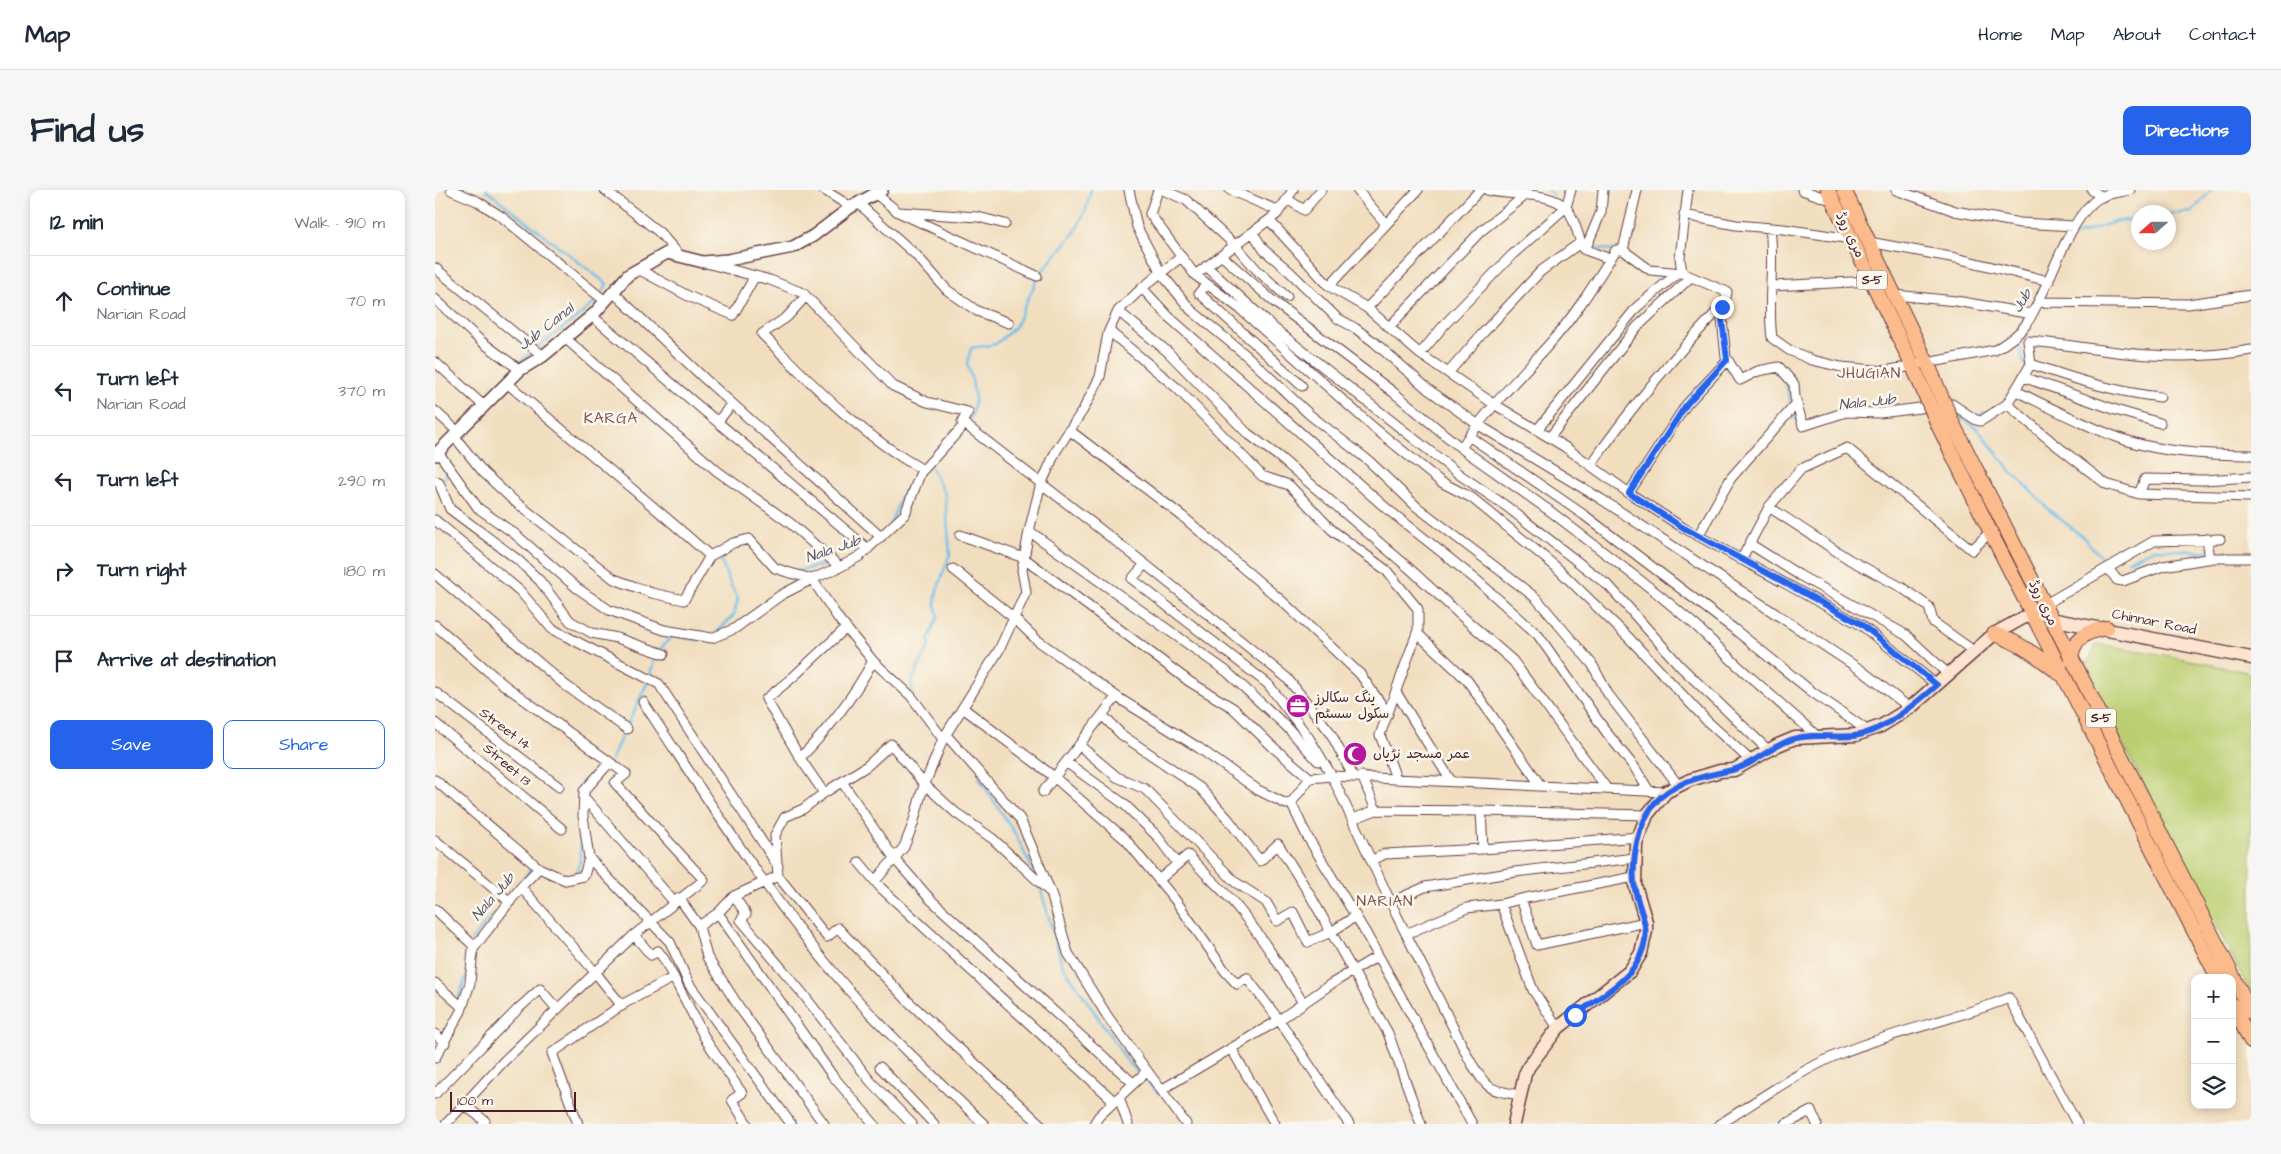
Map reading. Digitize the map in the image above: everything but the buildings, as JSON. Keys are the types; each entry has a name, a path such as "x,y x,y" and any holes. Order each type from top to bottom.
{"main road":[{"name":"مری روڈ","path":"1845,190 1953,422 2044,604 2179,886 2217,974"},
{"name":"مری روڈ","path":"1831,196 1915,371 1939,427 2064,677 2251,1012"},
{"path":"1993,537 2009,534"},
{"path":"1514,1124 1529,1066 1558,1028 1614,986 1635,965 1643,946 1646,922 1635,885 1635,858 1639,837 1647,814 1666,792 1713,773 1734,770 1768,750 1795,738 1856,736 1868,731 1910,708 1994,634 2032,613"},
{"name":"Chinnar Road","path":"2051,619 2107,628 2251,658"},
{"path":"2071,660 2072,650 2081,636 2088,632 2107,628"},
{"path":"1994,634 2010,639 2038,656 2064,677"},
{"path":"2236,1013 2251,1041"}],"street":[{"path":"451,190 477,201 502,217 605,301"},
{"path":"605,190 659,232 681,257"},
{"path":"824,190 855,205 916,255 947,290 977,311 1009,323"},
{"path":"1129,190 1137,227 1161,273 1191,310 1247,356 1310,415 1369,461 1417,507 1536,598 1592,664 1608,694 1679,786"},
{"path":"1158,190 1150,214 1195,275 1239,308 1373,427 1441,482 1472,498 1555,566 1629,638 1707,721 1751,761"},
{"path":"1163,190 1186,200 1287,297"},
{"path":"1230,190 1279,211"},
{"path":"1195,275 1269,220 1279,211 1293,190"},
{"path":"1287,199 1304,210 1321,190"},
{"path":"1357,190 1386,224"},
{"path":"1329,286 1418,190"},
{"path":"1367,308 1480,190"},
{"path":"1487,190 1499,193 1548,197 1566,207 1583,247 1610,259"},
{"path":"1420,354 1445,324 1512,255 1566,207 1571,190"},
{"path":"1449,372 1481,334 1541,271 1583,247 1601,212 1603,190"},
{"path":"1623,250 1637,190"},
{"path":"1683,274 1680,258 1688,190"},
{"path":"1802,190 1831,196"},
{"path":"1895,190 1965,212 2020,223 2075,226"},
{"path":"2092,190 2102,196"},
{"path":"1770,228 1773,249 1769,316 1772,338 1789,350 1812,360 1841,367 1885,371 1995,350 2024,327 2039,302 2079,218 2102,196 2130,190"},
{"path":"703,262 728,260 793,248 813,236 855,205 879,192 898,212 1037,276"},
{"path":"1389,327 1481,232 1526,195"},
{"path":"898,212 977,217 1005,224"},
{"path":"1684,215 1736,225 1852,239"},
{"path":"1269,220 1329,286 1367,308 1420,354 1494,404 1591,465 1629,493 1698,536 1861,624 1937,685"},
{"path":"1253,233 1264,250 1289,271 1337,318 1375,342 1429,390 1477,424 1601,498 1861,670 1910,708"},
{"path":"1869,242 1956,258 2049,281"},
{"path":"1461,448 1477,424 1553,340 1579,308 1616,250 1623,250 1650,270 1683,274 1727,292 1722,320 1727,360 1740,380 1758,371 1779,367 1794,384 1803,426 1846,412 1880,413 1955,404 1976,420 1981,421 2007,404 2031,364 2024,327"},
{"path":"965,424 922,470 905,514 861,556 781,595 735,630 712,638 664,630 609,610 577,588 515,534 478,508 436,453 520,370 543,356 592,316 627,275 638,269 667,254 770,280 806,296 893,386 927,402 968,412 962,422 965,424 1041,484 1145,564 1287,678 1330,732 1377,810"},
{"path":"1222,256 1273,301 1393,392 1461,448 1550,511 1658,594 1695,625 1817,736"},
{"path":"876,880 904,847 913,824 924,784 944,737 999,650 1015,619 1026,592 1022,570 1029,531 1041,484 1055,451 1083,410 1100,377 1109,331 1118,311 1142,288 1181,257"},
{"path":"1206,266 1275,328 1460,475 1506,506 1610,588 1681,668 1768,750"},
{"path":"435,268 543,356"},
{"path":"638,269 690,297 733,316 755,276"},
{"path":"1537,430 1637,307 1683,274"},
{"path":"1550,438 1637,327 1683,274"},
{"path":"1772,286 1872,281"},
{"path":"1207,284 1199,293 1302,386"},
{"path":"1142,288 1171,318 1386,508 1479,582 1538,635 1607,733 1635,768 1649,792"},
{"path":"613,292 732,404 881,537"},
{"path":"1895,295 2032,314"},
{"path":"2039,302 2188,304 2251,295"},
{"path":"806,296 787,317 762,334 844,414 882,446 922,470"},
{"path":"435,299 482,342 520,370"},
{"path":"1591,465 1623,418 1666,365 1725,303"},
{"path":"1118,311 1168,352 1247,433 1285,462 1513,660 1607,789"},
{"path":"592,316 868,549"},
{"path":"1109,331 1177,388 1262,476 1289,485 1332,530 1386,570 1418,609 1417,633 1380,735 1396,778"},
{"path":"565,338 717,471 790,523 840,567"},
{"path":"2028,341 2068,344 2150,355 2218,356 2251,350"},
{"path":"1629,493 1686,405 1727,360"},
{"path":"435,362 484,406"},
{"path":"2031,364 2078,380 2129,394 2160,397"},
{"path":"2023,377 2119,411 2160,423"},
{"path":"507,383 569,437 642,495 710,556"},
{"path":"2015,391 2126,440 2172,450 2251,455"},
{"path":"1698,536 1731,478 1797,402"},
{"path":"718,421 732,404"},
{"path":"2007,404 2051,442 2106,484 2139,494 2251,497"},
{"path":"435,411 456,434 483,472 563,540 614,578 651,593 685,600 710,556 733,543 749,539 775,568 812,579 846,628 873,661 911,696 944,737 1020,819 1051,893 1068,953 1107,1016 1186,1124"},
{"path":"1069,430 1182,516 1283,603 1360,674 1388,714"},
{"path":"1469,436 1584,516 1735,629 1811,691 1868,731"},
{"path":"1741,560 1769,507 1801,469 1847,448 1972,550 1993,537"},
{"path":"2139,494 2145,478 2204,480 2251,477"},
{"path":"435,481 439,483 451,509 518,560 541,581 570,620 592,633 617,638 664,654"},
{"path":"1769,507 1850,560 1901,587 1929,607 1933,622 1975,652"},
{"path":"435,520 520,591 551,629 659,684 778,866"},
{"path":"1029,531 1226,671 1286,726 1332,776"},
{"path":"960,536 1024,558 1190,682 1233,708 1310,778 1358,776 1666,792"},
{"path":"2108,568 2117,580 2123,581 2209,550 2220,539"},
{"path":"2044,604 2154,541 2251,558"},
{"path":"1750,544 1906,635 1949,675"},
{"path":"1145,564 1132,579 1268,684 1309,738 1332,776 1406,934 1470,1061 1484,1082 1495,1091 1520,1095"},
{"path":"953,569 1015,619 1037,640 1116,697 1199,748 1258,790 1283,803 1291,803"},
{"path":"435,574 565,685 627,729"},
{"path":"435,625 504,685 626,774 615,783 704,880 676,900 634,935 557,1008 463,1104 446,1124"},
{"path":"823,793 800,758 766,699 792,678 846,628"},
{"path":"1417,633 1467,680 1541,786"},
{"path":"800,758 828,730 857,690 873,661"},
{"name":"Street 14","path":"435,692 559,786"},
{"path":"1396,692 1451,781"},
{"path":"1043,792 1116,697"},
{"path":"643,702 763,882 840,980 906,1049 984,1124"},
{"path":"963,708 1055,777 1126,840 1176,901 1225,971 1237,984 1247,978 1279,1020 1349,1124"},
{"path":"1102,715 1122,734 1200,788 1229,819 1260,861 1278,844 1388,1032 1421,1124"},
{"name":"Street 13","path":"435,724 562,829"},
{"path":"1040,1124 909,1002 838,928 827,937 778,876 775,835 785,817 803,809 823,793 867,766 891,744 924,784 956,813 993,839 1051,893"},
{"path":"1079,745 1117,776 1145,789 1235,882 1266,902 1277,921 1293,912 1308,942 1331,932 1356,916"},
{"path":"435,780 539,868 565,880 584,876 589,858 583,816 584,791 610,762"},
{"path":"1066,762 1125,804 1157,836 1178,864"},
{"path":"1291,803 1310,778"},
{"path":"841,782 894,858 930,899 1133,1083"},
{"path":"584,797 699,926 707,957 739,1008 824,1124"},
{"path":"1291,803 1307,836 1356,916 1472,1124"},
{"path":"1353,820 1377,810 1481,810 1647,814"},
{"path":"1481,810 1483,849"},
{"path":"1371,860 1385,854 1483,849 1639,837"},
{"path":"435,840 510,902"},
{"path":"1159,880 1188,855 1256,930 1303,1003"},
{"path":"589,858 670,942 689,984 791,1124"},
{"path":"1391,902 1425,888 1515,872 1635,858"},
{"path":"859,862 881,888 938,941 1116,1099 1128,1124"},
{"path":"435,1058 445,1043 462,1007 470,983 475,947 521,887 539,868"},
{"path":"699,926 718,913 735,896 778,876"},
{"path":"1406,934 1467,908 1501,904 1634,877"},
{"path":"521,887 595,972 621,1006"},
{"path":"735,896 746,914 741,920 803,994 871,1082 912,1124"},
{"path":"1521,899 1537,945 1646,922"},
{"path":"1501,904 1533,990 1558,1028"},
{"path":"435,910 475,947"},
{"path":"718,913 831,1075 874,1124"},
{"path":"634,935 651,956 658,951 674,977 707,1042 742,1093 732,1100 747,1124"},
{"path":"1161,1090 1279,1020 1377,956"},
{"path":"578,1124 552,1053 621,1006 674,977"},
{"path":"435,983 462,1007"},
{"path":"435,1094 540,989 557,1008"},
{"path":"1720,1124 1837,1055 1982,1009 2009,998 2077,1124"},
{"path":"435,1034 445,1043"},
{"path":"1231,1048 1275,1124"},
{"path":"880,1067 934,1124"},
{"path":"1094,1124 1116,1099 1147,1071 1144,1067"},
{"path":"463,1104 485,1121 483,1124"},
{"path":"1786,1124 1811,1111 1817,1124"}],"green space":[{"path":"2097,644 2165,655 2251,673 2251,993 2084,669"}],"waterway":[{"name":"Jub Canal","path":"486,190 607,284 601,295"},
{"name":"Nala Jub","path":"966,423 972,416 975,399 967,364 971,348 996,344 1015,327 1039,275 1075,232 1086,209 1091,190"},
{"name":"Nala Jub","path":"1548,190 1554,196"},
{"name":"Jub","path":"2176,213 2192,212 2211,190"},
{"name":"Jub","path":"2071,239 2076,235 2114,222 2131,219"},
{"name":"Nala Jub","path":"1591,248 1613,250"},
{"name":"Nala Jub","path":"1626,256 1630,263 1644,271"},
{"name":"Nala Jub","path":"1649,273 1665,280"},
{"name":"Jub Canal","path":"517,364 598,299"},
{"name":"Jub","path":"2020,326 2026,316"},
{"name":"Jub","path":"2018,336 2026,367"},
{"name":"Nala Jub","path":"1726,367 1735,378"},
{"name":"Nala Jub","path":"1775,371 1786,383 1791,406"},
{"name":"Jub","path":"1978,419 1982,413 1989,411"},
{"name":"Nala Jub","path":"1791,414 1799,422"},
{"name":"Nala Jub","path":"1955,414 1977,428 2009,469 2048,509 2084,538 2108,565"},
{"name":"Jub Canal","path":"438,480 446,477 441,462"},
{"path":"912,692 912,680 930,644 928,640 938,616 935,604 937,590 950,554 945,494 930,466"},
{"name":"Nala Jub","path":"891,523 901,496 914,480"},
{"name":"Nala Jub","path":"2128,561 2154,549 2250,554"},
{"name":"Nala Jub","path":"717,632 734,615 738,598 720,557 723,552"},
{"name":"Nala Jub","path":"797,571 833,563"},
{"name":"Nala Jub","path":"650,676 658,653 665,643 675,635"},
{"name":"Nala Jub","path":"680,637 699,640"},
{"name":"Nala Jub","path":"627,726 648,681"},
{"name":"Nala Jub","path":"611,760 624,731"},
{"name":"Nala Jub","path":"580,792 584,780 593,777"},
{"path":"979,778 1016,835 1034,873"},
{"name":"Nala Jub","path":"575,875 580,862 580,822"},
{"name":"Nala Jub","path":"519,884 531,869 534,870"},
{"path":"1040,887 1062,964 1128,1062 1158,1093"},
{"name":"Nala Jub","path":"471,940 495,913"},
{"name":"Nala Jub","path":"458,999 467,974"}],"place":[{"name":"ینگ سکالرز سکول سسٹم","path":"1298,706"},
{"name":"عمر مسجد نڑیاں","path":"1355,754"}],"district":[{"name":"JHUGIAN","path":"1869,373"},
{"name":"KARGA","path":"611,418"},
{"name":"NARIAN","path":"1385,901"}],"route":[{"path":"1575,1015 1630,972 1641,953 1646,922 1635,885 1636,844 1647,814 1666,792 1690,780 1720,771 1734,770 1777,745 1795,738 1856,736 1881,726 1910,708 1937,685 1861,624 1782,583 1682,527 1629,493 1658,451 1686,405 1727,360 1722,320 1725,303 1722,307"}]}
